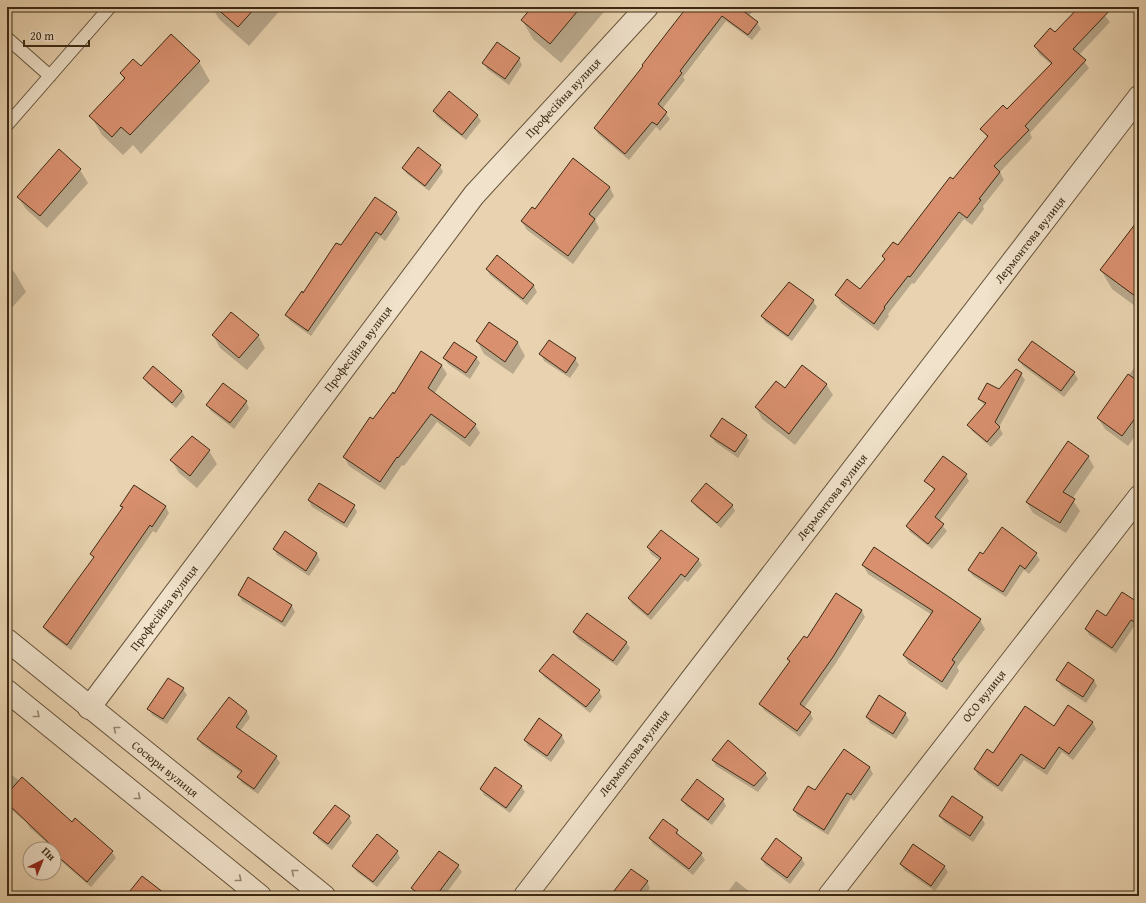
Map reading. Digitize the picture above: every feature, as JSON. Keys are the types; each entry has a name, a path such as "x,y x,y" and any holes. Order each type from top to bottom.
{"street":[{"name":"Професійна вулиця","path":"89,708 474,195 647,7"},
{"name":"Лермонтова вулиця","path":"524,896 1135,112"},
{"name":"ОСО вулиця","path":"829,896 1139,496"},
{"name":"Сосюри вулиця","path":"7,640 89,708 324,896"},
{"path":"7,691 260,896"}],"lane":[{"path":"7,125 110,7"},
{"path":"7,38 50,76"}],"building":[{"path":"215,7 256,7 238,27"},
{"path":"532,7 581,7 550,44 521,20"},
{"path":"687,7 738,7 758,22 748,35 722,16 680,71 682,73 658,104 667,112 657,125 652,122 625,154 594,128"},
{"path":"1079,7 1113,7 1073,49 1086,60 1025,126 1029,130 994,166 1000,172 979,199 981,200 967,218 959,212 910,277 908,276 884,307 885,308 874,324 835,295 847,279 860,289 885,259 882,256 893,242 898,245 950,177 953,179 988,136 980,129 1003,105 1007,109 1052,63 1034,46 1050,28 1055,32"},
{"path":"171,34 200,61 130,135 121,127 112,137 89,116 125,78 120,73 133,59 141,66"},
{"path":"497,42 520,58 505,79 482,63"},
{"path":"449,91 478,115 462,135 433,111"},
{"path":"418,147 441,165 425,186 402,168"},
{"path":"59,149 81,169 40,216 17,197"},
{"path":"573,158 610,187 589,214 595,219 568,256 521,221 532,207 535,209"},
{"path":"375,197 397,212 381,235 376,232 308,331 285,315 302,291 303,293 336,243 341,245"},
{"path":"1139,219 1139,299 1100,270"},
{"path":"497,255 534,285 523,299 486,269"},
{"path":"789,282 814,300 788,336 761,316"},
{"path":"231,312 259,335 239,358 212,335"},
{"path":"489,322 518,342 505,362 476,341"},
{"path":"549,340 576,358 566,373 539,354"},
{"path":"1032,341 1075,372 1061,391 1018,360"},
{"path":"454,342 477,357 466,373 443,358"},
{"path":"421,351 442,365 428,388 476,424 465,438 431,414 398,458 397,457 380,482 343,457 370,417 373,419 393,392 394,394"},
{"path":"802,365 827,384 789,434 755,407 776,381 785,388"},
{"path":"153,366 182,391 172,403 143,378"},
{"path":"1016,369 1022,373 995,422 1000,427 987,442 967,425 986,403 978,399 987,383 999,389"},
{"path":"1128,374 1139,382 1139,413 1122,436 1097,418"},
{"path":"223,383 247,401 230,423 206,405"},
{"path":"722,418 747,435 735,452 710,436"},
{"path":"192,436 210,450 190,476 170,460"},
{"path":"1068,441 1089,456 1063,492 1075,499 1060,523 1026,502"},
{"path":"943,456 967,474 935,517 944,524 928,544 906,526 935,489 924,481"},
{"path":"319,483 355,505 344,523 308,500"},
{"path":"706,483 733,505 717,523 691,501"},
{"path":"134,485 166,506 152,527 150,525 67,645 43,627 94,557 90,554 123,507 120,506"},
{"path":"1002,527 1037,553 1025,569 1020,565 1003,592 968,570 980,552 983,554"},
{"path":"661,530 699,559 685,577 681,574 648,615 628,598 661,558 647,547"},
{"path":"285,531 317,553 306,571 273,549"},
{"path":"874,547 981,619 952,660 955,662 942,682 903,655 933,611 862,565"},
{"path":"248,577 292,605 282,622 238,595"},
{"path":"1122,592 1139,603 1139,625 1131,620 1112,648 1085,629 1097,610 1106,616"},
{"path":"836,593 862,610 833,657 800,704 811,712 797,731 759,704 790,661 787,659 804,636 807,638"},
{"path":"587,613 627,642 613,661 573,632"},
{"path":"553,654 600,690 586,707 539,671"},
{"path":"1068,662 1094,680 1083,697 1056,680"},
{"path":"168,678 184,688 163,719 147,709"},
{"path":"879,695 906,713 893,734 866,717"},
{"path":"229,697 247,711 236,727 277,756 254,789 237,777 242,771 197,739"},
{"path":"1068,705 1093,722 1069,754 1059,747 1044,769 1021,754 998,786 974,769 987,749 993,753 1025,706 1054,726"},
{"path":"539,718 562,735 547,756 524,740"},
{"path":"728,740 766,773 754,786 712,760"},
{"path":"844,749 870,767 851,795 847,793 824,830 793,810 808,786 815,790"},
{"path":"495,767 522,786 506,808 480,789"},
{"path":"22,777 72,822 75,818 113,851 87,882 62,860 62,841 47,841 7,803 7,794"},
{"path":"697,779 724,799 708,820 681,800"},
{"path":"952,796 983,817 970,836 939,816"},
{"path":"335,805 350,816 328,844 313,833"},
{"path":"663,819 678,830 676,833 702,853 689,869 649,838"},
{"path":"377,834 398,851 373,882 352,866"},
{"path":"776,838 802,858 787,878 761,859"},
{"path":"913,844 945,866 931,886 900,864"},
{"path":"439,851 459,865 436,896 422,896 411,888"},
{"path":"631,869 648,881 636,896 610,896"},
{"path":"142,876 168,896 126,896"}]}
